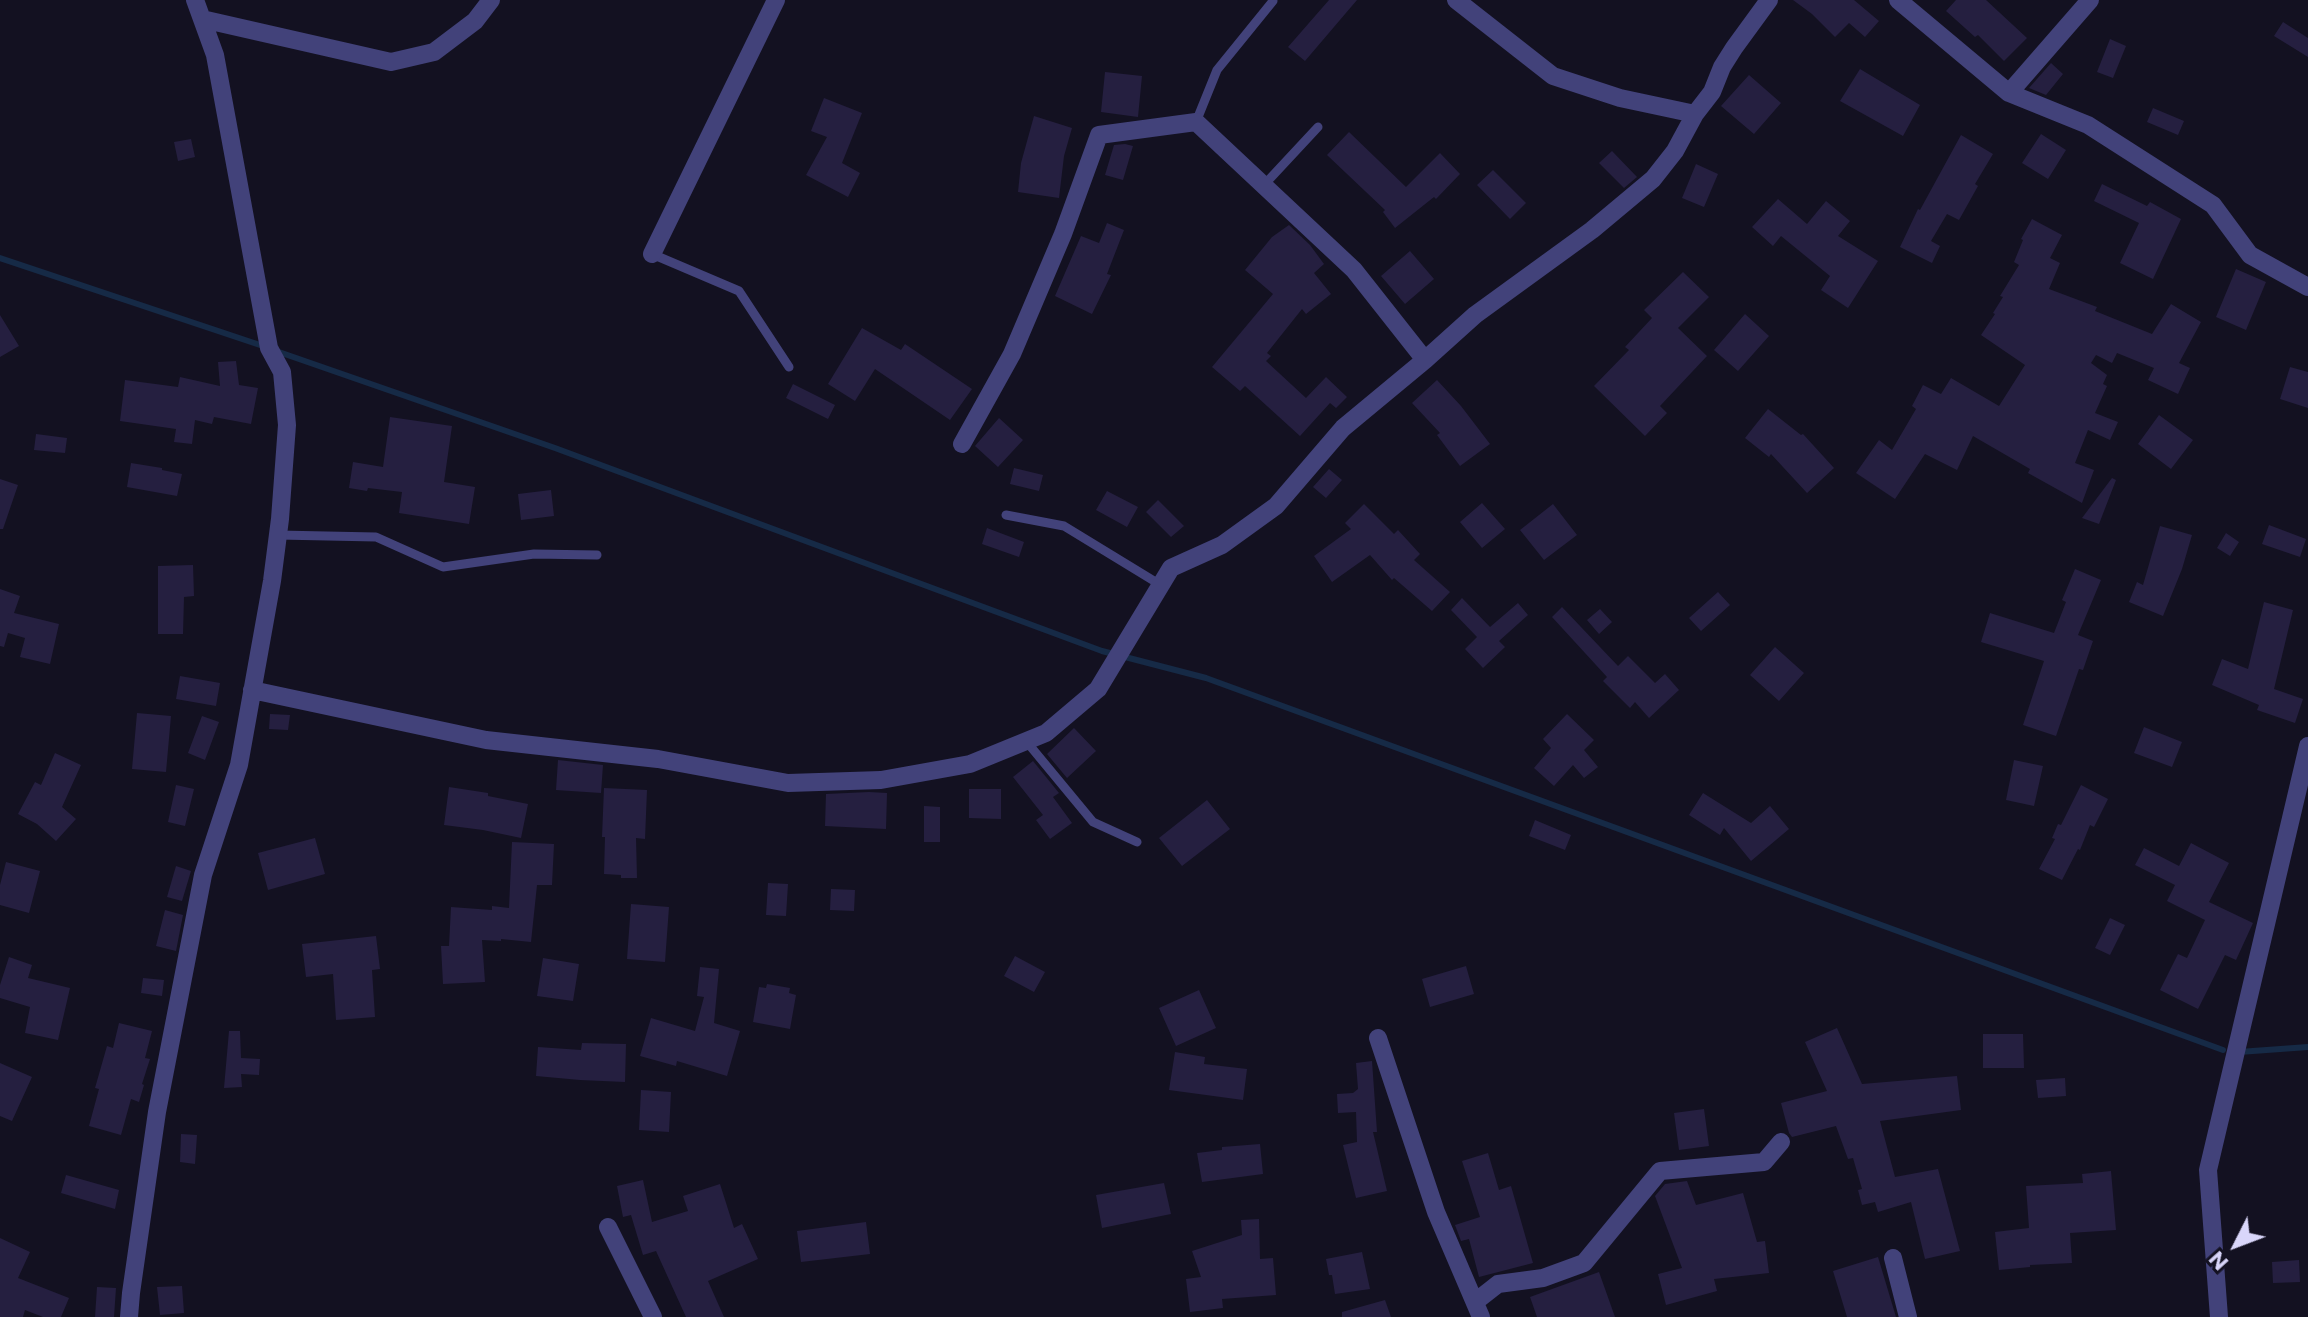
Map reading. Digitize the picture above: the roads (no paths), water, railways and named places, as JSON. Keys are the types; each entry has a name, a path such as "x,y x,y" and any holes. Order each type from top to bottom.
{"street":[{"path":"129,1317 157,1112 203,875 239,765 278,535 287,425 282,372 269,348 215,55 195,0"},
{"path":"202,19 391,62 434,52 475,21 491,0"},
{"path":"652,254 776,0"},
{"path":"1456,0 1553,76 1620,98 1695,114"},
{"path":"252,690 486,740 658,759 788,783 881,780 970,764 1046,733 1098,689 1171,568 1222,545 1276,506 1343,428 1475,315 1592,230 1653,179 1675,151 1695,114 1712,92 1734,48 1769,0"},
{"path":"1898,0 2009,93 2088,125 2213,205 2250,255 2308,287"},
{"path":"2009,93 2090,0"},
{"path":"962,444 1012,354 1063,234 1099,135 1196,122 1354,270 1425,360"},
{"path":"2219,1317 2208,1170 2308,746"},
{"path":"1378,1038 1436,1212 1478,1309 1498,1284 1543,1278 1584,1263 1660,1171 1764,1162 1781,1142"},
{"path":"608,1227 653,1317"},
{"path":"1893,1258 1908,1317"}],"lane":[{"path":"1196,122 1217,70 1273,1"},
{"path":"1264,185 1318,127"},
{"path":"652,254 739,291 789,367"},
{"path":"1006,515 1064,526 1159,584"},
{"path":"278,535 376,537 443,567 534,554 597,555"},
{"path":"1026,741 1093,822 1137,842"}],"waterway":[{"path":"0,258 266,347"},
{"path":"276,351 555,448 1102,651 1206,678 2223,1050"},
{"path":"2239,1052 2308,1047"}]}
